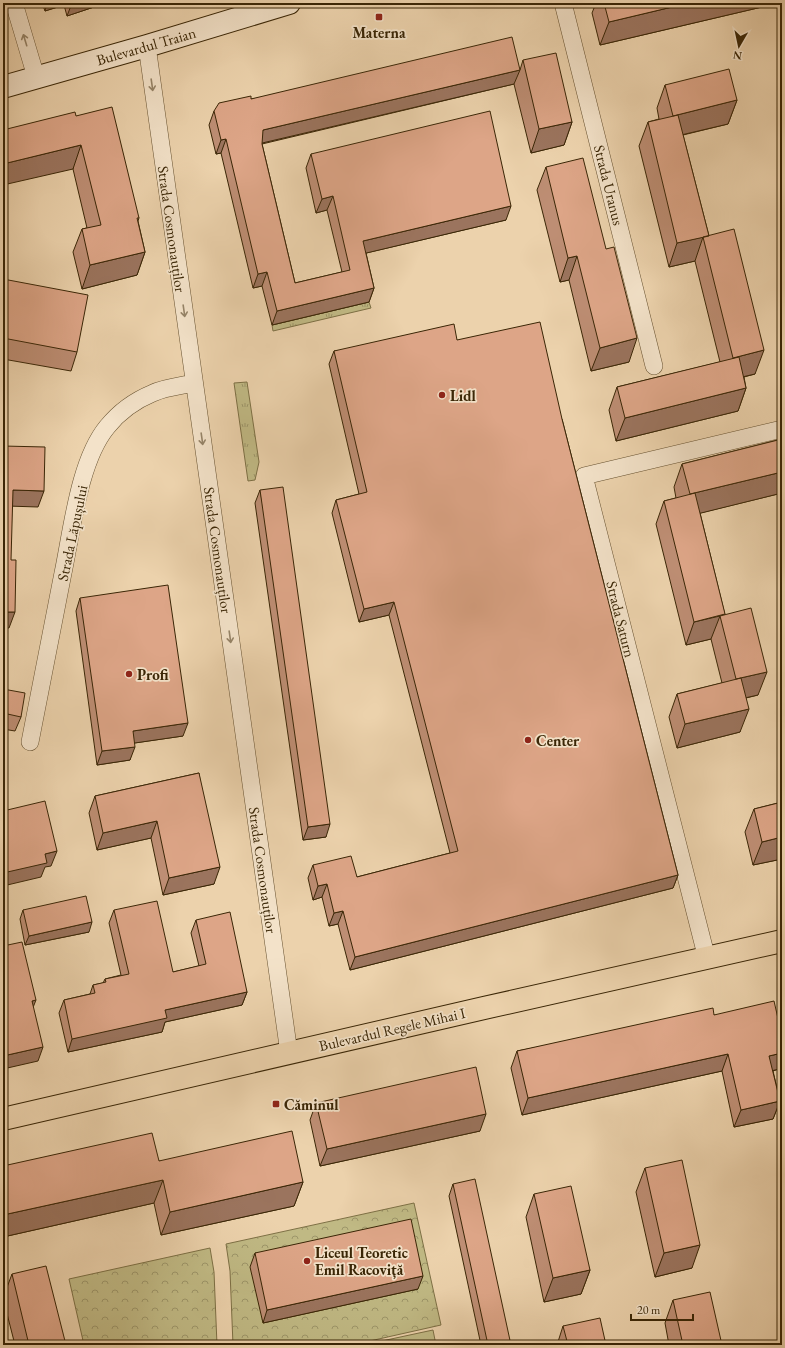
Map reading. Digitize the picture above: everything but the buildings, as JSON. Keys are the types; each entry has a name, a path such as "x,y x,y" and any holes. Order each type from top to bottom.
{"main road":[{"name":"Bulevardul Regele Mihai I","path":"3,1119 782,941"}],"street":[{"path":"14,3 36,77"},
{"name":"Bulevardul Traian","path":"3,87 289,3"},
{"name":"Strada Uranus","path":"563,3 654,366"},
{"name":"Strada Cosmonauților","path":"146,46 289,1053"},
{"name":"Strada Lăpușului","path":"30,742 81,485 98,440 107,427 135,402 153,393 171,387 194,383"},
{"name":"Strada Saturn","path":"707,959 584,476 782,429"}],"green space":[{"path":"369,302 371,308 273,331 272,325"},
{"path":"247,382 259,462 255,480 248,481 234,383"},
{"path":"414,1203 441,1325 352,1345 233,1345 230,1271 226,1244"},
{"path":"210,1248 214,1272 217,1345 84,1345 69,1279"},
{"path":"433,1330 436,1345 363,1345"}],"place":[{"name":"Materna","path":"379,17"},
{"name":"Lidl","path":"442,395"},
{"name":"Profi","path":"129,674"},
{"name":"Center","path":"528,740"},
{"name":"Căminul","path":"276,1104"},
{"name":"Liceul Teoretic Emil Racoviță","path":"307,1261"}]}
